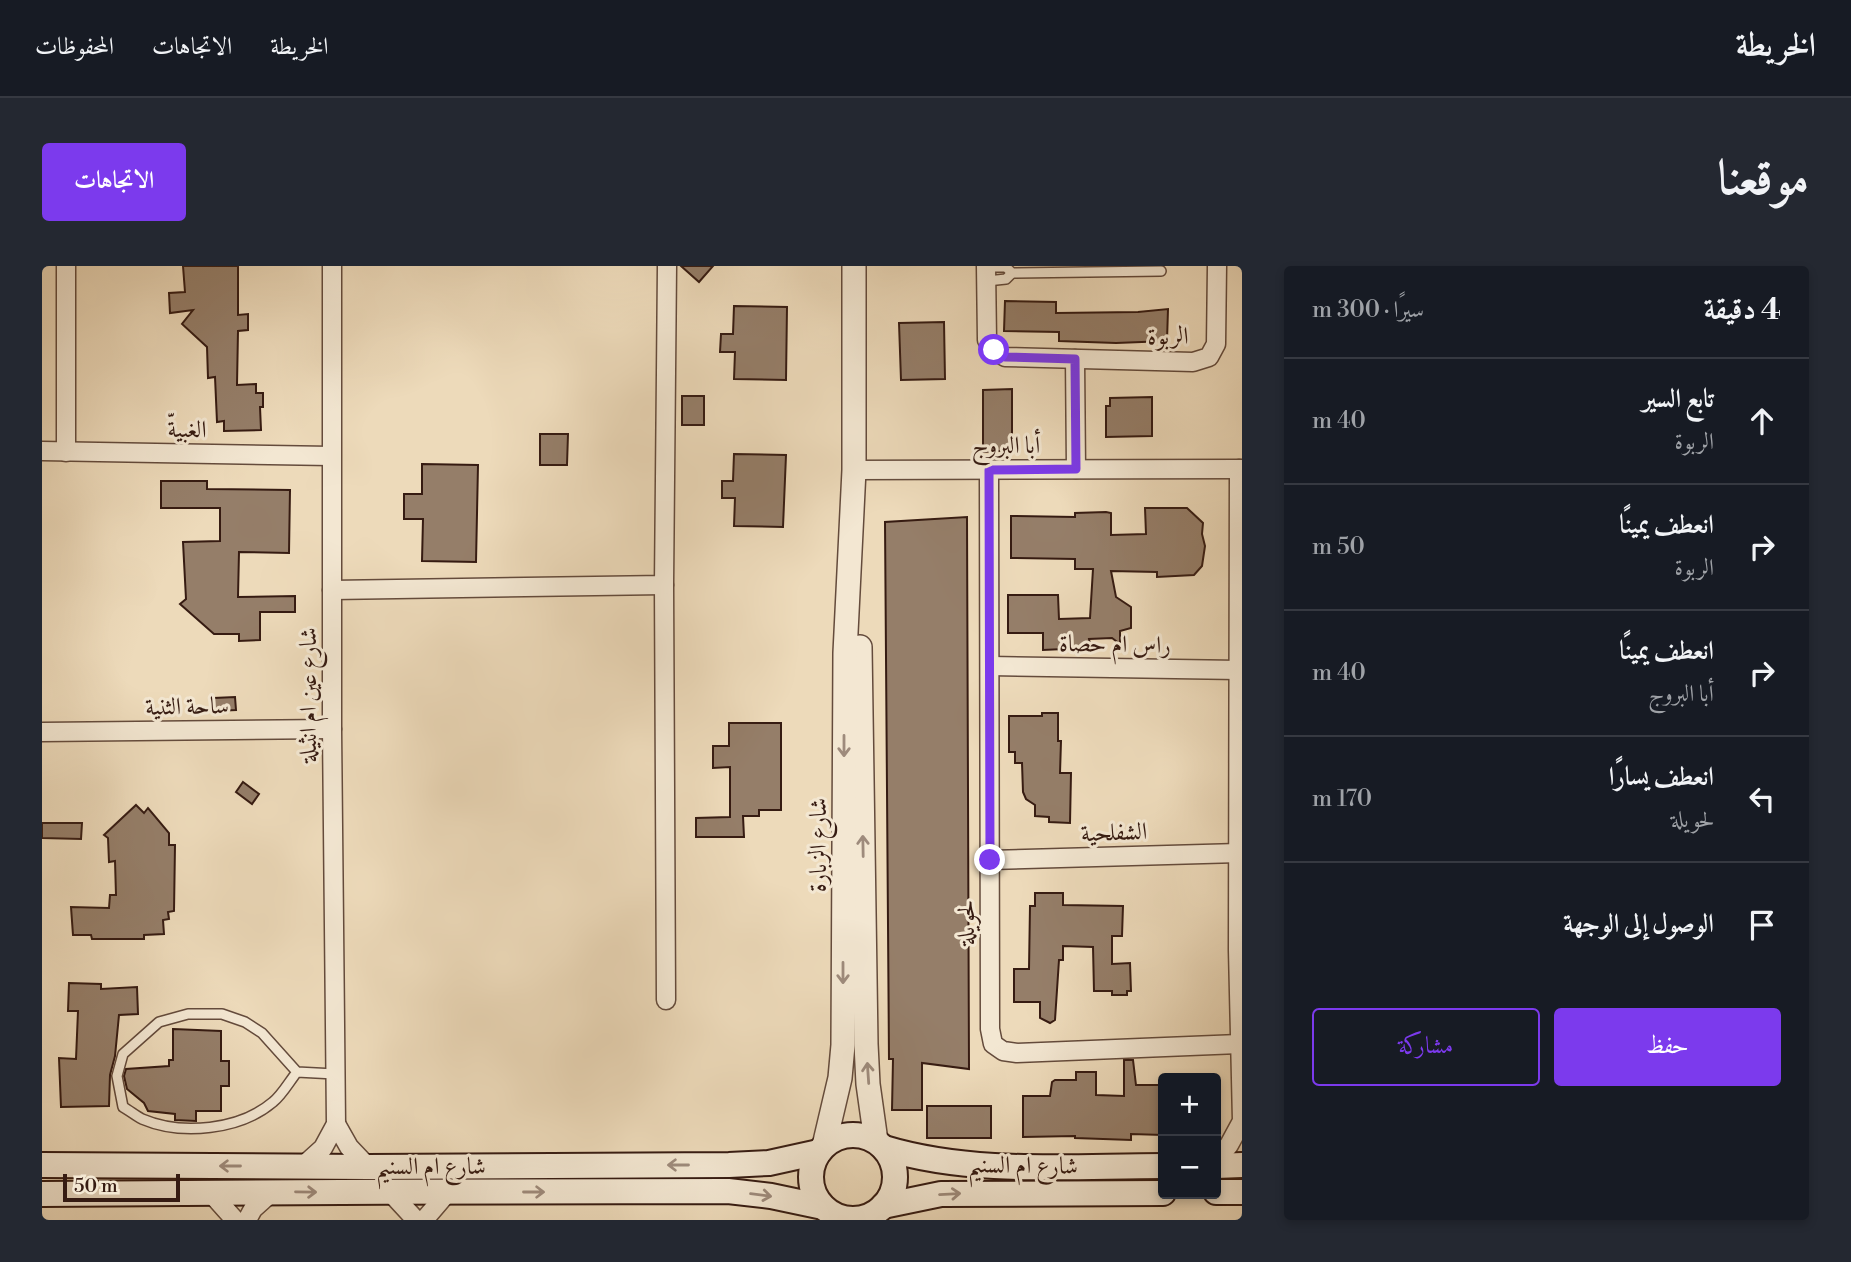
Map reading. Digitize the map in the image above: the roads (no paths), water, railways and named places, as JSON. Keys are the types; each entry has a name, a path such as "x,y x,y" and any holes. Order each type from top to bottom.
{"main road":[{"path":"849,1134 863,1136 880,1144 891,1158 895,1184 879,1212 859,1219 828,1213 815,1195 811,1180 812,1166 821,1149 836,1138 849,1134"},
{"name":"شارع ام السنيم","path":"880,1144 916,1158 985,1166 1158,1166"},
{"name":"شارع ام السنيم","path":"42,1165 730,1165 769,1163 821,1149"},
{"path":"1221,1166 1242,1165"},
{"name":"شارع ام السنيم","path":"42,1194 728,1191 771,1196 828,1213"},
{"path":"1221,1192 1242,1192"},
{"name":"شارع ام السنيم","path":"879,1212 941,1194 1158,1193"}],"street":[{"path":"66,266 66,452"},
{"name":"شارع عين ام انثيلة","path":"332,266 332,729 336,1124"},
{"path":"666,1000 664,585 667,266"},
{"name":"شارع الزبارة","path":"821,1149 840,1078 843,1045 845,653 854,470 854,266"},
{"name":"الربوة","path":"986,271 987,340 994,350 1005,357 1193,362 1209,357 1216,344 1217,266"},
{"path":"1075,359 1076,469"},
{"name":"الغبيةّ","path":"42,451 331,456"},
{"path":"1221,1154 1242,1121 1239,1044 1240,469"},
{"name":"أبا البروج","path":"854,470 1240,469"},
{"name":"لحويلة","path":"989,470 990,1029 993,1044 998,1049 1017,1053 1239,1044"},
{"name":"شارع الزبارة","path":"852,543 860,651 866,1044 868,1084 880,1144"},
{"path":"332,590 664,585"},
{"name":"راس ام حصاة","path":"990,666 1239,670"},
{"name":"ساحة الثنية","path":"42,732 332,729"},
{"name":"الشفلحية","path":"990,860 1239,853"},
{"path":"303,1166 323,1148 336,1124"},
{"path":"336,1124 349,1147 368,1167"},
{"path":"210,1192 235,1220"},
{"path":"247,1220 262,1199 272,1192"},
{"path":"424,1220 448,1192"},
{"path":"391,1194 416,1220"}],"lane":[{"path":"986,271 1006,267 1012,273"},
{"path":"986,271 1006,279 1012,273 1161,271"},
{"path":"297,1072 274,1102 244,1121 197,1128 143,1119 123,1107 117,1076 123,1054 159,1022 188,1014 222,1014 245,1022 262,1033 297,1072 335,1074"}]}
